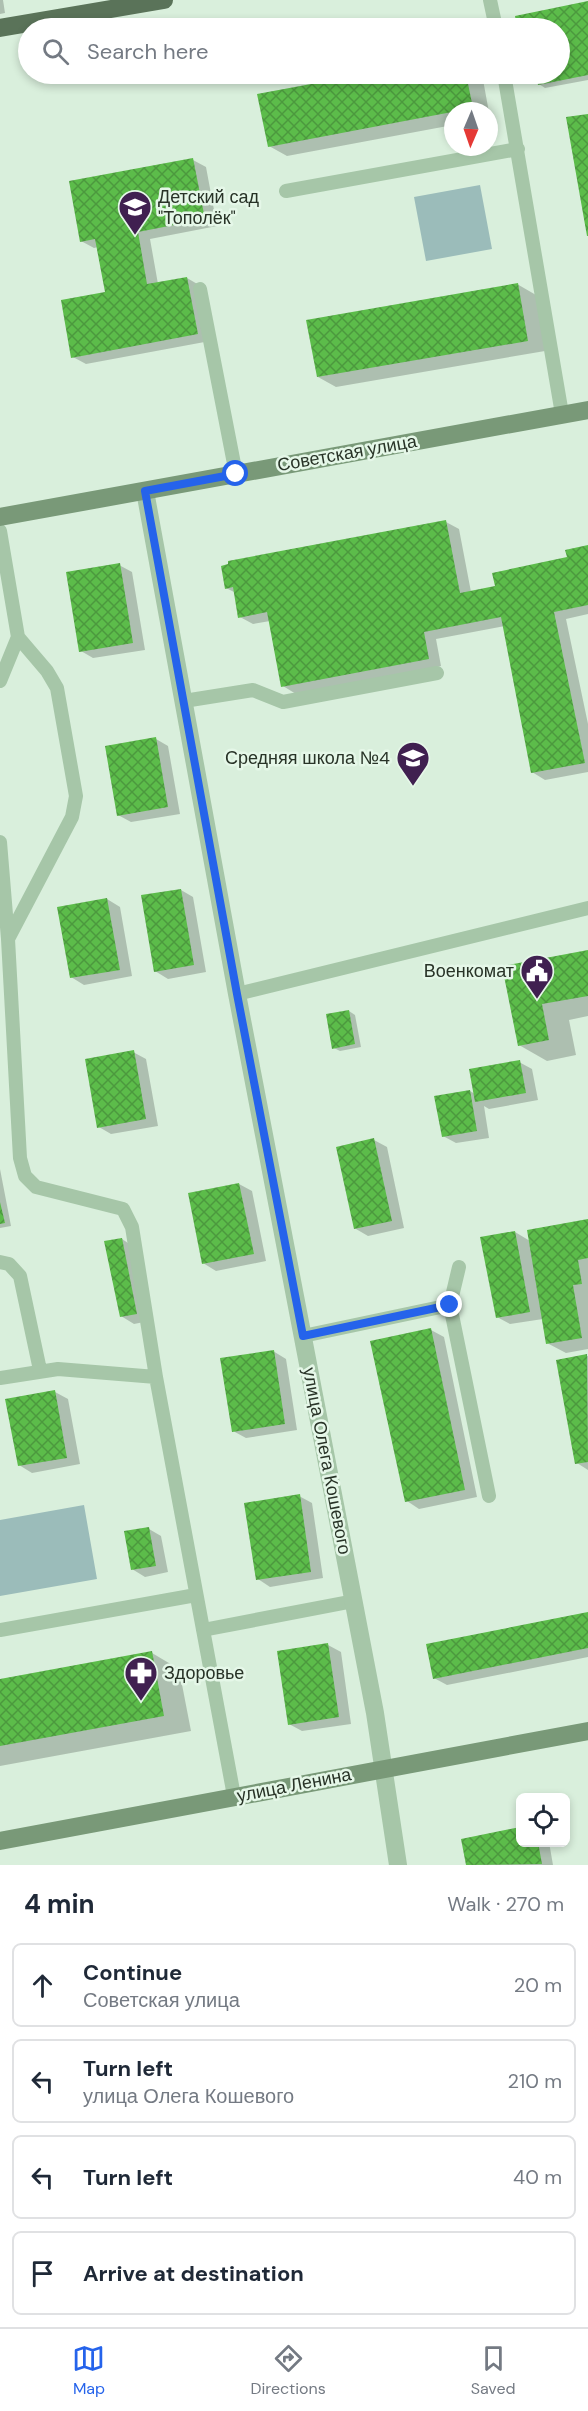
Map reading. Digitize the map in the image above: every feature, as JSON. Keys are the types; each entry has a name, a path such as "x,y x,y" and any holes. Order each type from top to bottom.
{"main road":[{"path":"54,18 134,3 164,0"},
{"path":"0,28 18,25"}],"street":[{"name":"Советская улица","path":"0,517 588,410"},
{"name":"улица Олега Кошевого","path":"145,491 237,994 375,1713 398,1865"},
{"name":"улица Ленина","path":"0,1841 588,1731"}],"lane":[{"path":"490,0 494,18"},
{"path":"506,84 562,414"},
{"path":"286,191 518,149"},
{"path":"200,289 236,474"},
{"path":"0,531 18,637 47,671 57,688 76,796 72,817 8,939"},
{"path":"0,681 18,637"},
{"path":"184,701 253,690 283,702 437,673"},
{"path":"0,842 8,939 20,1158 25,1176 36,1187 123,1209 132,1227 156,1377 234,1796"},
{"path":"237,994 588,908"},
{"path":"0,1262 9,1264 20,1276 40,1370"},
{"path":"459,1267 450,1305 489,1496"},
{"path":"303,1336 450,1305"},
{"path":"0,1378 58,1369 156,1377"},
{"path":"0,1630 196,1595"},
{"path":"203,1630 354,1601"}],"shaded area":[{"path":"480,185 492,249 426,261 414,197"},
{"path":"84,1505 97,1579 0,1596 0,1520"}],"building":[{"path":"588,1 588,75 570,79 570,18 515,18 515,16"},
{"path":"311,84 468,84 472,102 444,102 444,114 268,147 257,94"},
{"path":"588,114 588,236 587,236 566,117"},
{"path":"193,158 205,219 138,232 147,284 187,277 198,334 71,358 61,300 105,292 95,239 80,242 69,181"},
{"path":"518,283 528,341 317,377 306,320"},
{"path":"446,520 460,593 495,586 492,573 567,557 565,550 588,545 588,605 554,612 585,763 531,773 501,617 424,632 429,659 281,687 267,612 238,618 233,587 225,589 221,566 228,564 228,561"},
{"path":"120,563 133,643 79,652 66,572"},
{"path":"156,737 168,807 117,816 105,746"},
{"path":"181,889 194,965 154,972 141,895"},
{"path":"107,898 120,970 70,978 57,907"},
{"name":"Военкомат","path":"588,950 588,996 542,1004 549,1040 518,1046 502,966"},
{"path":"349,1010 355,1044 332,1049 326,1014"},
{"path":"134,1050 146,1119 97,1128 85,1059"},
{"path":"520,1060 526,1093 475,1102 469,1069"},
{"path":"470,1090 477,1131 442,1137 434,1096"},
{"path":"374,1138 392,1221 354,1229 336,1147"},
{"path":"239,1183 254,1254 202,1264 188,1193"},
{"path":"0,1202 5,1223 0,1224"},
{"path":"588,1219 588,1258 578,1260 582,1284 573,1285 582,1338 546,1344 527,1230"},
{"path":"515,1231 530,1312 496,1318 480,1237"},
{"path":"122,1238 137,1314 120,1317 104,1241"},
{"path":"431,1328 465,1490 405,1502 370,1341"},
{"path":"274,1350 285,1424 232,1432 220,1358"},
{"path":"587,1354 588,1462 575,1464 556,1360"},
{"path":"55,1390 67,1458 18,1466 5,1399"},
{"path":"300,1494 311,1572 256,1580 244,1503"},
{"path":"149,1527 156,1566 131,1570 124,1531"},
{"path":"588,1612 588,1648 433,1679 426,1644"},
{"path":"328,1643 339,1717 288,1725 277,1651"},
{"path":"152,1651 164,1716 0,1746 0,1679"},
{"path":"516,1828 516,1847 539,1847 542,1864 466,1865 461,1839"}],"place":[{"name":"Детский сад \"Тополёк\"","path":"135,236"},
{"name":"Средняя школа №4","path":"413,787"},
{"name":"Военкомат","path":"537,1000"},
{"name":"Здоровье","path":"141,1702"}],"route":[{"path":"236,474 145,491 237,994 303,1336 450,1305"}]}
